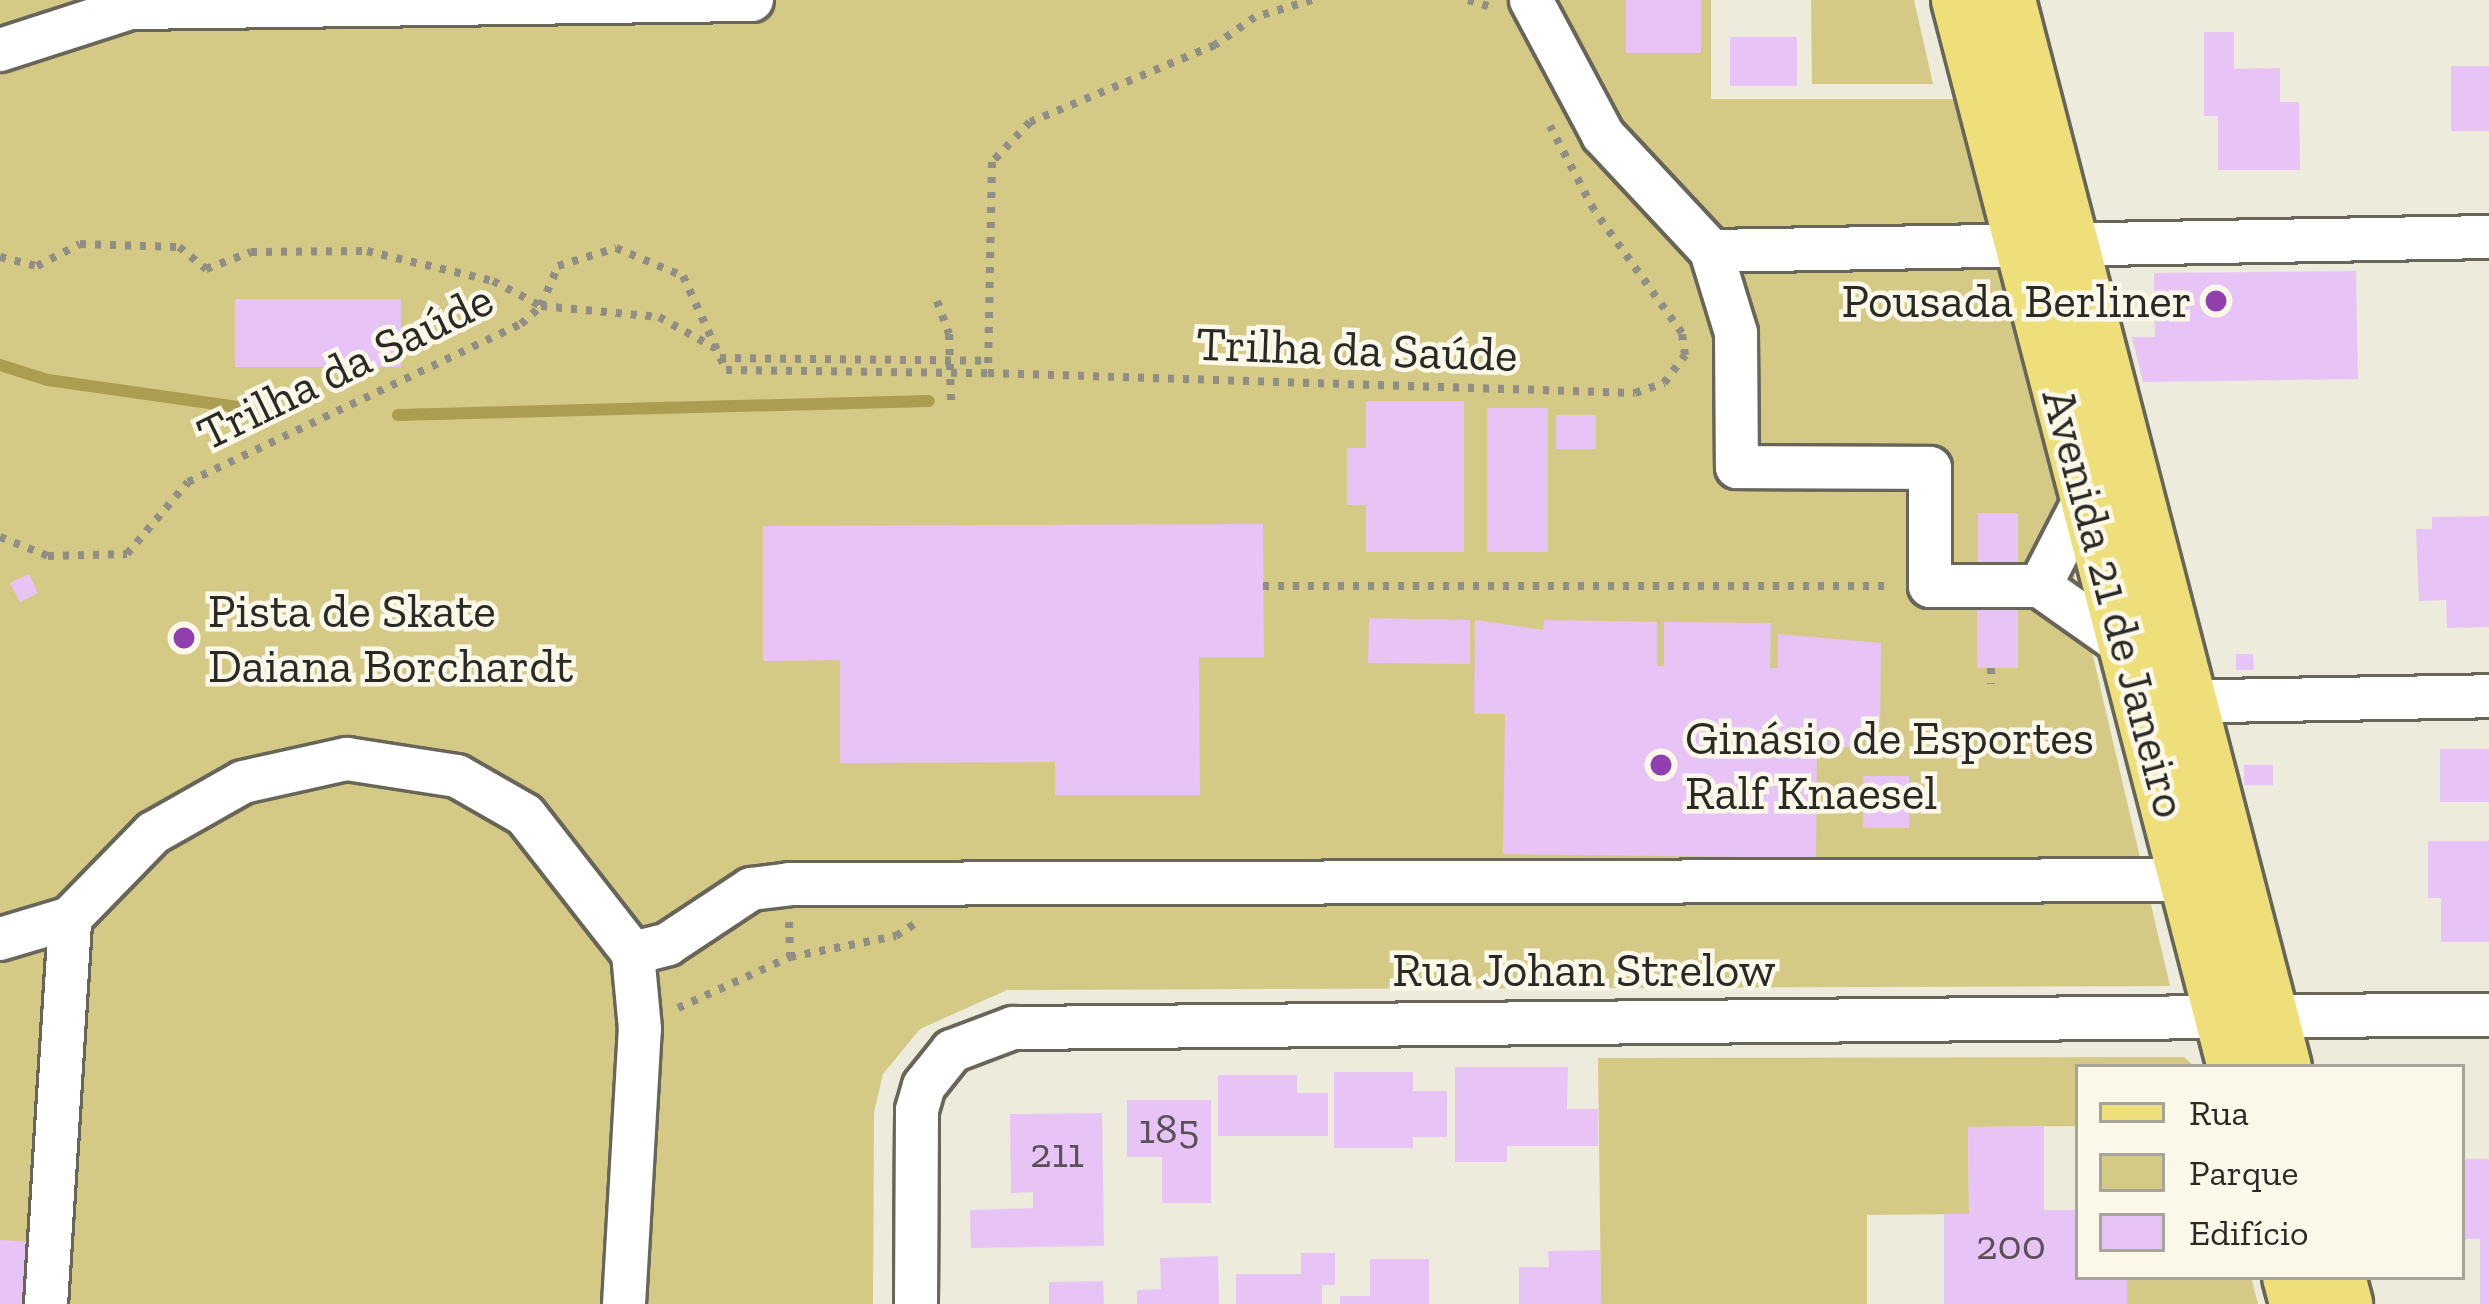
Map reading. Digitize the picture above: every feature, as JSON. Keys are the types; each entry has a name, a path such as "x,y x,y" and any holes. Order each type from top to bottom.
{"main road":[{"name":"Avenida 21 de Janeiro","path":"1959,0 2046,242 2253,1042"},
{"name":"Avenida 21 de Janeiro","path":"2008,0 2087,495 2126,647 2165,701"}],"street":[{"path":"0,50 130,8 752,0"},
{"path":"1531,0 1603,135 1711,251 1736,333 1737,467 1930,468 1930,575 2039,586 2126,647"},
{"path":"1711,251 2489,237"},
{"path":"2039,586 2087,495"},
{"path":"2165,701 2489,695"},
{"path":"0,939 70,917 153,832 243,782 347,759 457,776 525,815 633,953 640,1029 623,1304"},
{"path":"633,953 668,944 751,890 953,884 2211,880"},
{"path":"46,1304 70,917"},
{"name":"Rua Johan Strelow","path":"916,1304 917,1110 924,1086 952,1051 974,1037 1048,1025 2253,1042 2489,1015"}],"path":[{"path":"988,374 992,162 1030,122 1215,45 1256,17 1312,0"},
{"name":"Trilha da Saúde","path":"0,256 37,266 80,244 178,247 206,269 251,252 368,251 493,281 542,306 659,316 717,353 988,361"},
{"name":"Trilha da Saúde","path":"0,538 48,556 127,554 188,482 521,324 542,306 558,266 616,248 682,276 726,370 1635,393 1664,383 1685,355 1682,332"},
{"path":"938,301 950,361 951,401"},
{"path":"1264,586 1930,575"},
{"path":"1991,668 1991,683"},
{"path":"640,1029 790,956 896,936 953,884"}],"green space":[{"path":"0,0 1711,0 1711,99 1963,99 2170,986 1007,990 920,1029 883,1074 874,1112 873,1304 0,1304"},
{"path":"1811,0 1914,0 1933,84 1812,84"},
{"path":"2184,1057 2192,1064 2075,1064 2075,1126 1968,1127 1969,1214 1867,1215 1867,1304 1601,1304 1598,1058"},
{"path":"2127,1280 2252,1280 2258,1304 2127,1304"}],"building":[{"path":"1626,0 1701,0 1701,53 1626,53"},
{"path":"2204,32 2234,32 2234,69 2280,68 2280,102 2299,102 2300,170 2218,170 2218,116 2204,116"},
{"path":"1730,37 1797,37 1797,86 1730,86"},
{"path":"2451,66 2489,66 2489,131 2451,131"},
{"path":"2356,271 2358,379 2143,382 2132,337 2155,337 2154,273"},
{"path":"235,299 401,299 401,367 235,367"},
{"path":"1366,401 1464,401 1464,552 1366,552 1366,505 1347,505 1347,448 1366,448"},
{"path":"1487,408 1548,408 1548,552 1487,552"},
{"path":"1556,415 1596,415 1596,449 1556,449"},
{"path":"1978,513 2018,513 2018,668 1977,668"},
{"path":"2489,516 2489,627 2447,628 2446,600 2419,601 2416,529 2432,529 2432,517"},
{"path":"1263,524 1264,657 1199,657 1200,795 1055,795 1055,762 840,763 840,660 763,661 763,526"},
{"path":"29,574 38,593 20,602 10,583"},
{"path":"1369,618 1470,620 1470,664 1368,663"},
{"name":"Ginásio de Esportes Ralf Knaesel","path":"1475,620 1543,630 1544,620 1657,622 1657,666 1664,666 1664,622 1771,623 1770,668 1778,668 1778,634 1881,643 1880,730 1860,730 1859,747 1817,747 1816,858 1503,854 1505,714 1474,714"},
{"path":"2236,654 2253,654 2254,670 2236,670"},
{"path":"2440,749 2489,749 2489,802 2440,802"},
{"path":"2244,765 2273,765 2273,785 2244,785"},
{"path":"1863,776 1909,776 1909,828 1863,828"},
{"path":"2428,841 2489,841 2489,942 2441,942 2441,898 2428,898"},
{"path":"1455,1067 1568,1067 1567,1109 1598,1109 1598,1146 1507,1146 1507,1162 1455,1162"},
{"path":"1334,1072 1413,1072 1413,1091 1447,1091 1447,1137 1413,1137 1413,1148 1334,1148"},
{"path":"1218,1075 1297,1075 1297,1093 1328,1093 1328,1136 1218,1136"},
{"path":"1127,1100 1211,1100 1211,1203 1162,1203 1162,1157 1127,1157"},
{"path":"1102,1113 1104,1246 971,1248 970,1210 1033,1208 1033,1192 1011,1193 1010,1114"},
{"path":"2044,1126 2044,1210 2075,1210 2075,1280 2127,1280 2127,1304 1944,1304 1944,1214 1969,1214 1968,1127"},
{"path":"2465,1159 2489,1159 2489,1304 2480,1304 2480,1239 2465,1239"},
{"path":"0,1240 35,1242 31,1304 0,1304"},
{"path":"1600,1250 1601,1304 1519,1304 1519,1267 1549,1267 1548,1251"},
{"path":"1301,1253 1335,1253 1335,1285 1322,1285 1322,1304 1236,1304 1236,1274 1301,1274"},
{"path":"1218,1256 1219,1304 1137,1304 1137,1290 1161,1289 1160,1258"},
{"path":"1370,1259 1429,1259 1429,1304 1340,1304 1340,1296 1370,1296"},
{"path":"1103,1281 1104,1304 1049,1304 1049,1282"}],"waterway":[{"path":"0,365 48,380 272,412"},
{"path":"398,415 929,401"}],"place":[{"name":"Pousada Berliner","path":"2216,301"},
{"name":"Pista de Skate Daiana Borchardt","path":"184,638"},
{"name":"Ginásio de Esportes Ralf Knaesel","path":"1661,765"}]}
